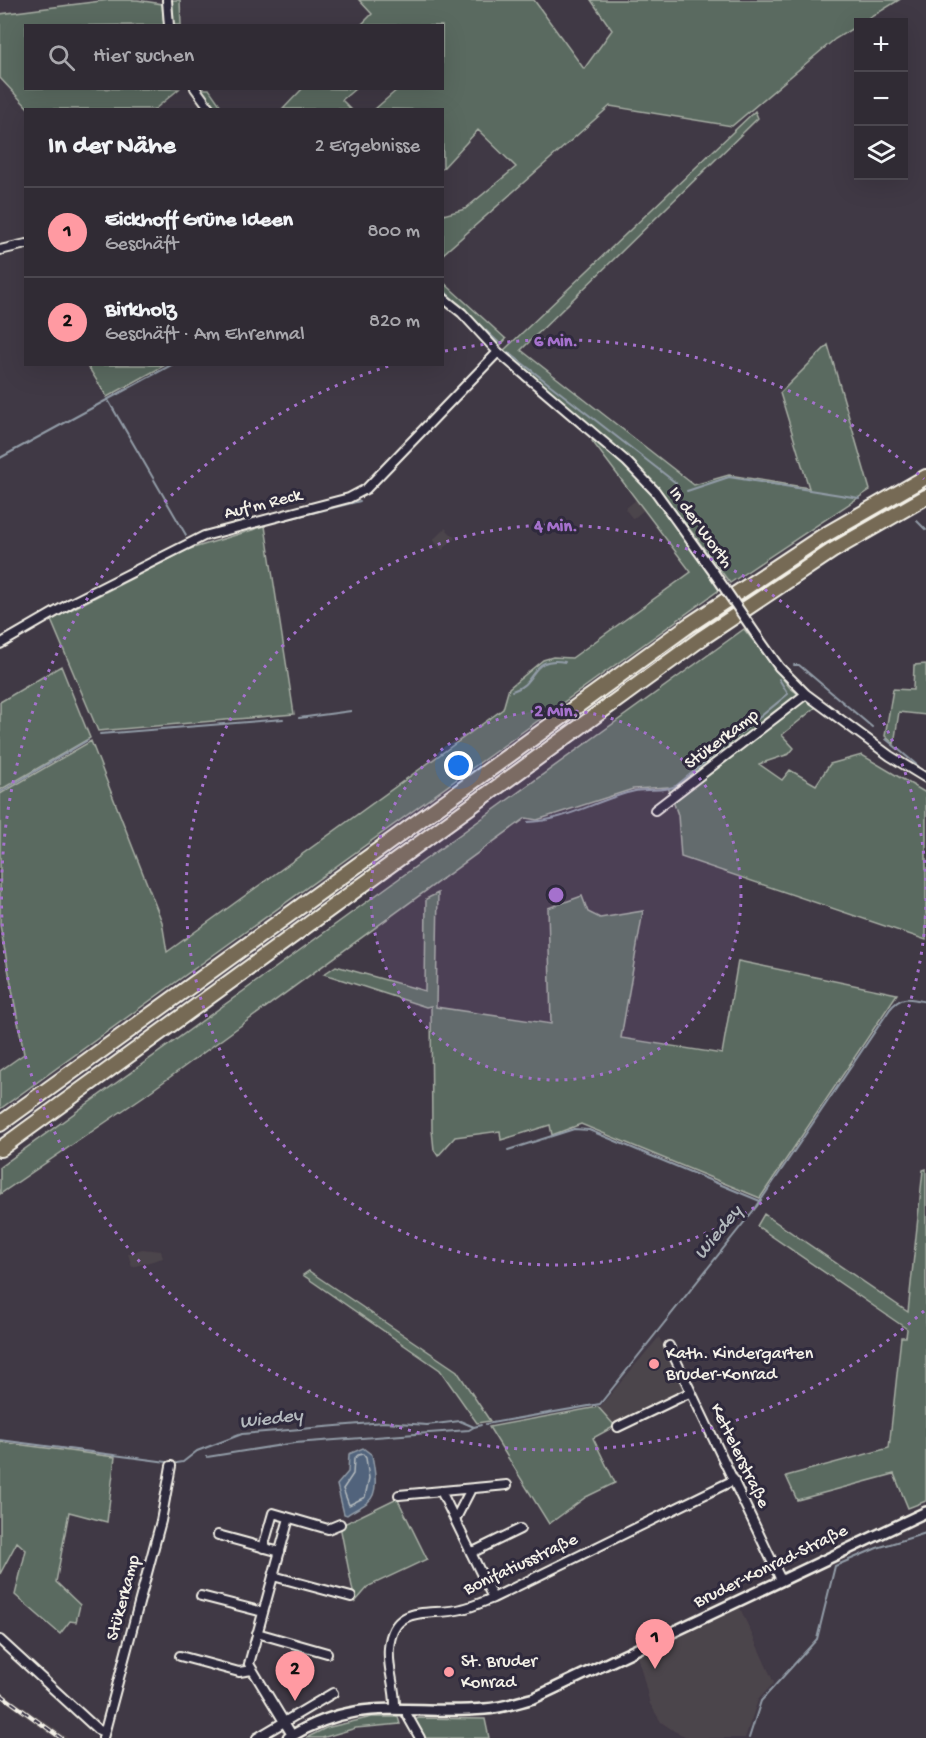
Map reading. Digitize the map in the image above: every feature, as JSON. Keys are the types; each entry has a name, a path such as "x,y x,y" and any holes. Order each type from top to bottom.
{"highway":[{"path":"0,1124 689,625 823,536 926,477"},
{"path":"0,1149 702,638 832,551 926,497"}],"street":[{"path":"167,0 169,24"},
{"path":"196,90 210,108"},
{"path":"0,250 24,244"},
{"name":"In der Worth","path":"444,299 498,352 627,462 655,491 790,680 890,756 926,778"},
{"name":"Auf'm Reck","path":"0,644 184,544 204,536 349,498 366,489 498,352"},
{"name":"Stükerkamp","path":"655,810 806,694"},
{"name":"Kettelerstraße","path":"669,1346 781,1580"},
{"path":"618,1427 691,1392"},
{"name":"Stükerkamp","path":"104,1735 161,1521 171,1466"},
{"name":"Bonifatiusstraße","path":"395,1708 388,1668 389,1646 394,1626 401,1619 412,1614 461,1609 492,1598 734,1480"},
{"path":"399,1495 507,1485"},
{"path":"454,1520 471,1489"},
{"path":"441,1491 492,1598"},
{"name":"Bruder-Konrad-Straße","path":"290,1737 324,1720 350,1712 395,1708 487,1709 534,1698 926,1512"},
{"path":"264,1548 273,1513 328,1529 340,1524"},
{"path":"290,1518 249,1664 285,1722 290,1737"},
{"path":"471,1553 520,1529"},
{"path":"218,1535 280,1552"},
{"path":"273,1576 351,1597"},
{"path":"201,1596 263,1612"},
{"path":"257,1633 327,1653"},
{"path":"0,1641 104,1735"},
{"path":"180,1656 239,1672 252,1670"},
{"path":"258,1738 333,1693"},
{"path":"407,1709 407,1714 420,1738"}],"shaded area":[{"path":"637,499 645,509 633,519 625,509"},
{"path":"445,528 455,538 442,550 433,540"},
{"path":"142,1249 161,1251 163,1258 132,1267 128,1254"},
{"name":"Kath. Kindergarten Bruder-Konrad","path":"659,1337 685,1392 615,1426 599,1408"},
{"path":"740,1608 774,1683 758,1700 745,1738 689,1738 661,1722 650,1704 638,1657"},
{"path":"0,1690 68,1738 55,1738 0,1698"}],"green space":[{"path":"109,0 137,0 162,4 164,24 24,24 24,90 178,90 156,108 28,108 0,78 0,14"},
{"path":"170,0 180,0 181,24 171,24"},
{"path":"359,0 534,0 584,69 612,30 591,0 899,0 869,18 854,18 854,27 835,39 732,126 610,106 444,253 444,215 465,209 516,167 478,130 444,167 444,108 376,108 397,90 444,90 444,24 362,24 372,14"},
{"path":"199,90 210,90 222,108 213,108"},
{"path":"301,90 354,90 342,100 350,108 284,108"},
{"path":"755,111 758,118 521,350 694,485 729,475 809,488 780,393 828,345 870,490 730,583 658,487 502,352"},
{"path":"444,283 506,339 499,347 465,311 444,294"},
{"path":"88,366 163,366 107,397"},
{"path":"594,438 652,492 719,590 0,1109 0,1071 24,1054 0,925 0,794 91,741 162,922 167,952 503,709 509,688 543,660 553,657 572,658 691,572 592,441"},
{"path":"265,526 294,714 98,731 51,620 187,550"},
{"path":"744,629 790,688 816,707 782,735 794,748 789,754 759,764 782,780 790,770 816,785 830,764 862,755 926,793 926,940 681,857 678,815 668,787 633,789 537,820 526,818 144,1096 0,1194 0,1167"},
{"path":"926,664 926,715 899,712 894,744 885,736 893,689 913,690 914,665"},
{"path":"61,666 90,738 0,790 0,702"},
{"path":"438,893 436,1007 551,1024 548,908 582,896 588,912 600,918 643,911 621,1038 722,1054 738,961 897,994 760,1198 581,1124 552,1135 550,1125 501,1140 500,1131 455,1137 438,1156 434,1150 432,1130 431,1006 426,1007 324,974 336,966 425,991 426,899"},
{"path":"926,1169 926,1501 908,1508 894,1474 797,1500 786,1476 889,1448 901,1337 906,1337 907,1329 757,1226 764,1214 908,1312 923,1170"},
{"path":"309,1271 457,1371 490,1421 477,1423 440,1370 303,1275"},
{"path":"598,1407 615,1426 593,1438 615,1483 586,1497 549,1524 489,1427"},
{"path":"0,1442 115,1457 107,1522 69,1512 56,1582 80,1605 76,1622 70,1621 60,1634 15,1595 26,1550 17,1542 0,1574"},
{"path":"397,1498 427,1559 369,1586 355,1602 340,1526"},
{"path":"372,1717 398,1717 400,1724 356,1728 322,1738 306,1738 326,1728"},
{"path":"419,1718 485,1719 489,1738 424,1738 414,1720"}],"water":[{"path":"363,1448 372,1455 374,1492 368,1502 347,1515 344,1514 337,1485 348,1472 349,1454"}],"waterway":[{"path":"444,291 498,342"},
{"path":"508,352 676,483"},
{"path":"384,477 496,360"},
{"path":"0,458 169,366"},
{"path":"108,400 186,535"},
{"path":"687,491 729,477 859,498"},
{"path":"276,522 360,501"},
{"path":"917,521 926,530"},
{"path":"512,691 526,683 539,666 553,661 565,662"},
{"path":"794,665 799,665 872,727"},
{"path":"528,822 556,818 635,791 676,786 788,694 779,679"},
{"path":"299,718 351,711"},
{"path":"100,734 283,719"},
{"path":"886,739 918,766"},
{"path":"0,792 88,740"},
{"name":"Wiedey","path":"486,1424 600,1404 757,1206 890,1009 898,1001 906,999 926,1002"},
{"path":"508,1150 574,1129 589,1130 760,1201"},
{"name":"Wiedey","path":"177,1463 183,1462 197,1451 242,1434 384,1422 427,1425 460,1421 474,1427 481,1425"},
{"path":"207,1457 295,1443 469,1430 474,1427"},
{"name":"Wiedey","path":"0,1440 167,1462"},
{"path":"749,1738 761,1701 817,1639 835,1566 877,1548 926,1533"}],"railway":[{"path":"0,1694 61,1738"}],"place":[{"name":"Kath. Kindergarten Bruder-Konrad","path":"654,1364"},
{"name":"Eickhoff Grüne Ideen","path":"655,1669"},
{"name":"St. Bruder Konrad","path":"449,1672"},
{"name":"Birkholz","path":"295,1701"}]}
